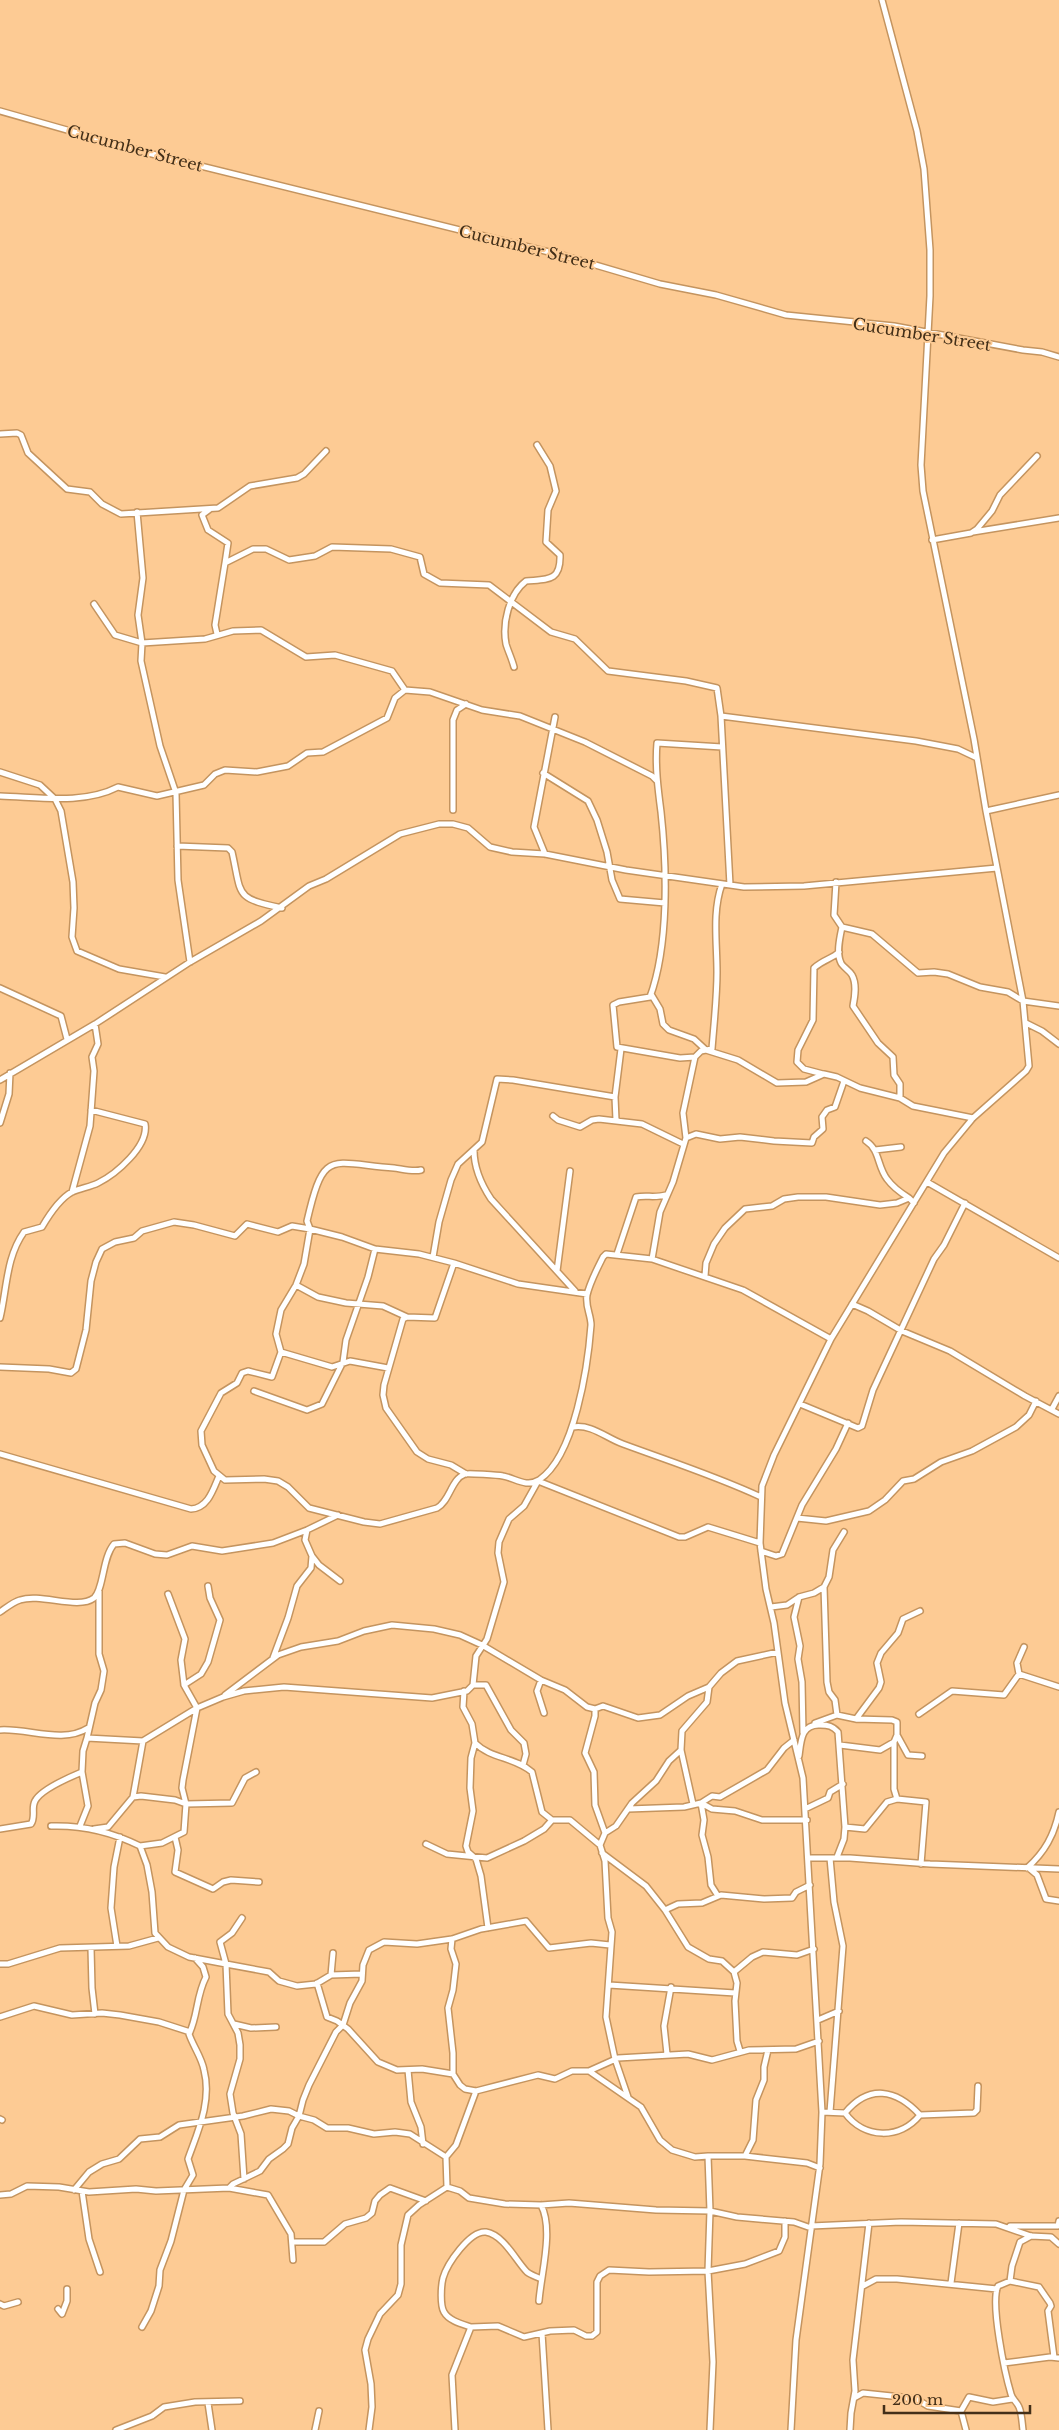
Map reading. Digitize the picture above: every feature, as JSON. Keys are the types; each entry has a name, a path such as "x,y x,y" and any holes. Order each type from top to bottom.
{"street":[{"path":"791,2430 796,2340 820,2168 822,2112 809,1858 802,1769 785,1703 771,1607 766,1589 760,1543 761,1496 771,1463 831,1339 944,1153 973,1118 1028,1068 1023,1001 925,506 921,465 930,333 930,250 922,153 882,0"},
{"name":"Cucumber Street","path":"0,111 148,153 537,249 660,284 716,295 786,315 894,326 1042,352 1059,357"},
{"path":"0,434 17,433 21,435 28,453 67,489 90,492 102,504 121,514 210,509 224,506 250,486 297,478 304,474 326,451"},
{"path":"514,667 506,643 510,602 526,581 548,580 554,576 560,562 560,555 546,542 548,510 556,491 555,483 550,466 537,445"},
{"path":"970,533 984,522 1000,495 1037,456"},
{"path":"210,509 202,515 208,530 228,543 228,556 225,563 215,625 217,634"},
{"path":"136,512 143,578 138,615 142,643 141,661 148,699 176,793 178,880 190,962"},
{"path":"932,540 1059,518"},
{"path":"225,563 253,549 266,549 289,560 315,556 332,547 391,549 420,557 424,574 440,583 489,585 551,632 575,638 608,671 686,681 717,688 721,716 730,885"},
{"path":"94,604 116,635 142,643 205,639 217,634 261,630 306,656 335,655 392,671 405,690"},
{"path":"0,796 55,798 104,794 118,787 157,796 204,785 215,774 225,770 257,772 288,766 307,753 323,752 387,718 395,698 405,690 430,692 488,712 520,716 603,750 652,776 657,782"},
{"path":"453,810 453,720 457,710 466,704"},
{"path":"721,716 916,741 958,749 976,758"},
{"path":"545,854 534,827 555,717"},
{"path":"695,1057 680,1058 621,1048 615,1043 613,1005 619,1002 647,999 651,994 662,939 665,903 657,782 657,743 722,747"},
{"path":"0,772 40,785 55,798 61,811 73,882 72,937 78,951 119,969 164,978"},
{"path":"543,773 588,801 597,820 620,899 665,903"},
{"path":"986,811 1059,795"},
{"path":"0,1080 95,1024 190,962 282,908 309,886 326,879 400,834 439,824 453,824 468,828 490,847 512,852 545,854 610,867 730,885 763,887 997,868"},
{"path":"177,846 228,848 232,852 240,891 251,901 282,908"},
{"path":"836,882 834,915 842,927 839,952 841,963 851,974 854,983 855,996 853,1006 878,1043 893,1057 894,1075 900,1084 900,1098"},
{"path":"652,1259 660,1212 685,1141 683,1114 695,1057 701,1051 712,1048 716,987 715,917 722,884"},
{"path":"842,927 872,934 918,973 934,972 948,974 980,987 1008,992 1023,1001 1059,1006"},
{"path":"839,952 834,957 822,960 814,968 813,1020 798,1050 797,1062 804,1069 824,1074 860,1088 900,1098 913,1106 973,1118"},
{"path":"0,988 61,1016 67,1039"},
{"path":"651,994 660,1009 663,1024 669,1030 694,1039 706,1050 738,1060 777,1084 806,1082 824,1074"},
{"path":"1026,1023 1042,1031 1059,1044"},
{"path":"72,1192 90,1126 94,1071 92,1057 98,1044 95,1024"},
{"path":"616,1120 615,1098 621,1048"},
{"path":"0,1123 9,1094 10,1073"},
{"path":"433,1258 439,1222 451,1180 458,1164 482,1142 497,1079 615,1098"},
{"path":"685,1141 696,1134 720,1139 740,1136 812,1143 814,1137 823,1129 822,1117 827,1110 835,1107 844,1081"},
{"path":"0,1318 6,1279 16,1243 24,1232 42,1227 57,1204 72,1192 107,1178 130,1158 138,1148 146,1130 145,1124 139,1121 91,1110"},
{"path":"553,1116 558,1120 580,1127 592,1120 616,1120 642,1124 685,1141"},
{"path":"866,1141 876,1150 881,1169 887,1180 914,1203"},
{"path":"876,1150 901,1147"},
{"path":"474,1150 475,1164 482,1184 491,1199 575,1292"},
{"path":"421,1170 365,1166 342,1162 327,1166 321,1175 314,1193 307,1221 310,1229 304,1264 280,1317 276,1334 281,1352 272,1377 248,1371 242,1373 237,1383 221,1393 201,1430 202,1445 218,1476 225,1480 264,1479 278,1481 288,1487 309,1508 380,1524 445,1504 460,1478 466,1474"},
{"path":"557,1271 570,1171"},
{"path":"927,1182 1059,1258"},
{"path":"617,1254 636,1197 657,1198 666,1196"},
{"path":"705,1276 706,1263 714,1244 725,1228 745,1208 772,1206 784,1199 798,1197 826,1197 880,1205 908,1198"},
{"path":"800,1404 860,1428 862,1426 873,1390 934,1259 944,1246 965,1203"},
{"path":"0,1367 49,1369 71,1374 76,1369 86,1330 91,1281 102,1249 115,1242 134,1238 142,1231 174,1222 194,1225 235,1236 247,1224 278,1232 292,1226 310,1229 342,1237 375,1249 454,1263 518,1284 587,1294"},
{"path":"254,1391 307,1410 322,1404 328,1395 333,1378 343,1362 346,1340 359,1305 375,1249"},
{"path":"473,1685 476,1656 486,1639 504,1582 498,1553 499,1542 509,1519 524,1506 538,1481 555,1462 573,1427 586,1366 591,1322 587,1309 587,1294 603,1257 610,1253 652,1259 705,1276 743,1290 831,1339"},
{"path":"296,1285 318,1297 359,1305 383,1306 407,1317 435,1318 454,1263"},
{"path":"852,1304 902,1331 950,1351 1059,1414"},
{"path":"407,1317 403,1319 382,1395 386,1408 402,1434 423,1456 451,1465 466,1474 502,1476 522,1483 538,1481 679,1537 685,1537 708,1527 760,1543"},
{"path":"281,1352 332,1368 343,1362 350,1361 388,1368"},
{"path":"1052,1409 1059,1396"},
{"path":"797,1518 826,1521 869,1511 884,1500 903,1481 914,1479 941,1462 972,1451 1016,1427 1029,1415 1036,1401"},
{"path":"761,1551 781,1556 802,1505 836,1449 848,1423"},
{"path":"573,1427 582,1426 621,1444 761,1496"},
{"path":"0,1454 191,1509 196,1509 208,1500 218,1476"},
{"path":"80,1826 88,1806 82,1772 83,1751 88,1728 102,1690 104,1671 99,1654 99,1591 108,1550 114,1544 125,1543 155,1554 166,1555 192,1546 222,1551 273,1543 307,1530 338,1515"},
{"path":"307,1530 306,1547 320,1565 340,1581"},
{"path":"837,1715 835,1700 829,1692 827,1682 824,1587 829,1577 834,1550 844,1532"},
{"path":"273,1658 288,1618 297,1586 310,1568 312,1556"},
{"path":"184,1685 201,1674 208,1662 220,1620 210,1598 208,1586"},
{"path":"771,1607 787,1606 799,1597 814,1594 824,1587"},
{"path":"0,1612 21,1599 40,1598 82,1602 93,1598 99,1591"},
{"path":"51,1826 67,1825 94,1829 120,1837 140,1846 162,1843 184,1832 186,1804 182,1788 197,1708 184,1685 181,1660 185,1639 168,1594"},
{"path":"798,1759 803,1733 802,1682 798,1659 799,1636 794,1617 799,1597"},
{"path":"856,1719 879,1688 881,1682 877,1663 881,1653 898,1633 903,1619 920,1611"},
{"path":"223,1697 238,1683 273,1658 301,1647 338,1641 364,1631 392,1625 444,1631 482,1645 541,1680 565,1690 578,1701 595,1709 603,1706 638,1718 660,1715 673,1705 709,1687 721,1673 737,1661 778,1652"},
{"path":"919,1714 952,1690 1004,1695 1019,1674 1017,1663 1024,1647"},
{"path":"1019,1674 1059,1686"},
{"path":"541,1680 538,1691 544,1713"},
{"path":"87,1738 143,1741 197,1708 223,1697 244,1691 277,1687 432,1698 464,1691 473,1685 486,1684 491,1690 507,1724 524,1743 526,1754 523,1765"},
{"path":"693,1804 681,1750 682,1731 707,1702 709,1687"},
{"path":"464,1691 463,1707 472,1724 475,1744 470,1758 470,1788 473,1811 466,1846 468,1852 476,1858 484,1893 488,1928"},
{"path":"595,1709 595,1716 585,1753 594,1772 596,1806 605,1834"},
{"path":"803,1733 810,1725 837,1715 856,1719 897,1722 897,1735 894,1742 894,1790 897,1799"},
{"path":"810,1725 833,1727 838,1732 845,1827 844,1839 837,1857"},
{"path":"0,1730 80,1734 88,1728"},
{"path":"897,1735 908,1755 922,1756"},
{"path":"628,1808 684,1807 701,1803 712,1796 720,1797 767,1770 784,1748 794,1740"},
{"path":"94,1829 108,1827 133,1797 143,1741"},
{"path":"840,1744 880,1750 894,1742"},
{"path":"475,1744 483,1752 523,1765 532,1772 542,1812 552,1820 570,1820 600,1845"},
{"path":"628,2097 615,2059 606,2017 612,1932 608,1918 608,1884 605,1861 600,1845 605,1834 616,1826 628,1808 656,1781 669,1761 681,1750"},
{"path":"0,1829 31,1824 34,1820 34,1803 38,1796 67,1778 82,1772"},
{"path":"133,1797 141,1796 186,1804 232,1803 245,1778 256,1772"},
{"path":"805,1809 828,1798 830,1792 843,1784"},
{"path":"845,1827 865,1829 887,1802 897,1799 926,1802 921,1864"},
{"path":"701,1803 712,1809 735,1811 762,1820 806,1820"},
{"path":"701,1803 704,1820 702,1835 708,1858 711,1885 718,1896"},
{"path":"1027,1868 1038,1859 1052,1837 1059,1812"},
{"path":"426,1844 448,1854 487,1858 524,1841 544,1829 552,1820"},
{"path":"117,1946 111,1908 114,1867 120,1837"},
{"path":"175,1837 178,1850 175,1872 184,1877 214,1889 231,1880 259,1882"},
{"path":"140,1846 147,1865 152,1892 154,1927 158,1938 168,1947 195,1958 269,1972 278,1981 297,1986 316,1983 330,1974 362,1974"},
{"path":"601,1853 642,1882 665,1910 688,1947 708,1959 722,1961 734,1972 737,1982 735,1993 737,2041 740,2051"},
{"path":"809,1858 837,1857 921,1864 1059,1869"},
{"path":"830,1858 834,1902 843,1938 830,2112"},
{"path":"1027,1868 1037,1875 1046,1899 1059,1901"},
{"path":"665,1910 678,1904 702,1903 718,1896 764,1899 792,1898 796,1892 810,1885"},
{"path":"242,1918 232,1933 220,1942 226,1964 228,2014 234,2024 240,2045 240,2059 230,2094 234,2116 241,2134 244,2179"},
{"path":"229,2188 260,2171 269,2160 288,2144 292,2128 299,2116 302,2100 336,2032 343,2025 350,2003 362,1981 362,1974 369,1950 377,1944 390,1942 417,1944 452,1939 488,1928 526,1921 549,1948 591,1943 610,1945"},
{"path":"0,1964 8,1964 60,1948 92,1948 140,1944 158,1938"},
{"path":"452,1939 451,1949 456,1964 453,1990 448,2008 453,2074 465,2090 476,2091 538,2075 555,2079 572,2071 589,2071 615,2059 688,2054 708,2060 732,2056 740,2051 796,2049 819,2041"},
{"path":"92,1948 92,1988 96,2014"},
{"path":"734,1972 752,1957 762,1952 797,1955 814,1949"},
{"path":"330,1974 333,1953"},
{"path":"142,2327 151,2311 159,2286 160,2270 184,2190 193,2175 188,2159 196,2141 200,2120 207,2102 204,2069 189,2034 194,2024 199,1990 206,1977 203,1967 195,1958"},
{"path":"316,1983 327,2017 343,2025 378,2062 397,2070 453,2074"},
{"path":"609,1985 671,1987 699,1992 735,1993"},
{"path":"667,2054 664,2026 671,1987"},
{"path":"0,2017 34,2006 72,2014 120,2015 159,2022 190,2032"},
{"path":"818,2020 839,2010"},
{"path":"234,2024 251,2028 276,2027"},
{"path":"745,2156 752,2140 756,2100 764,2080 764,2067 768,2050"},
{"path":"408,2070 411,2102 421,2127 422,2144"},
{"path":"589,2071 641,2107 660,2140 672,2150 696,2157 745,2156 806,2163 820,2168"},
{"path":"822,2112 845,2113 862,2129 874,2133 886,2133 906,2128 920,2115 974,2113 977,2110 978,2086"},
{"path":"447,2187 446,2157 456,2145 476,2091"},
{"path":"845,2113 862,2098 875,2094 887,2094 900,2098 920,2115"},
{"path":"74,2190 89,2172 102,2164 118,2159 140,2139 160,2137 179,2125 200,2120 271,2109 289,2110 299,2116 314,2120 327,2128 348,2128 374,2134 395,2132 410,2134 422,2144 446,2157"},
{"path":"708,2156 710,2210 708,2271 713,2362 710,2430"},
{"path":"0,2196 28,2186 59,2187 82,2191 229,2188 268,2195 291,2234 293,2260"},
{"path":"369,2430 372,2407 371,2384 365,2350 368,2339 380,2314 398,2295 402,2284 400,2245 408,2215 447,2187"},
{"path":"447,2187 460,2191 469,2198 505,2204 541,2205 569,2203 656,2210 710,2210 737,2217 811,2227 869,2223 1058,2226 1059,2221"},
{"path":"293,2242 324,2242 346,2224 366,2218 372,2213 375,2201 390,2188 426,2201"},
{"path":"82,2191 89,2239 100,2272"},
{"path":"539,2301 546,2245 546,2214 541,2205"},
{"path":"541,2279 527,2272 508,2247 493,2235 485,2232 469,2238 444,2277 442,2295 444,2312 455,2322 470,2327 498,2326 524,2337 550,2331 574,2330 586,2336 592,2336 597,2332 597,2282 600,2276 609,2270 649,2272 708,2271 745,2264 779,2250 785,2237 785,2222"},
{"path":"850,2430 855,2384 853,2360 869,2223"},
{"path":"951,2283 959,2224"},
{"path":"1005,2226 1031,2236 1051,2237 1059,2244"},
{"path":"863,2286 876,2279 951,2283 997,2289 1010,2280 1012,2266 1020,2242 1031,2236"},
{"path":"1004,2363 1057,2358 1048,2311 1051,2306 1050,2303 1039,2287 1010,2280"},
{"path":"58,2309 62,2314 67,2301 67,2289"},
{"path":"997,2289 998,2325 1004,2363 1012,2398 1019,2407 1023,2430"},
{"path":"0,2304 4,2306 18,2302"},
{"path":"455,2430 452,2375 470,2327"},
{"path":"542,2333 548,2430"},
{"path":"854,2398 863,2393 901,2397 918,2400 928,2406 960,2412"},
{"path":"966,2430 960,2412 968,2397 993,2402 1012,2398"},
{"path":"116,2430 152,2416 164,2407 196,2402 240,2401"},
{"path":"208,2403 212,2430"},
{"path":"315,2430 319,2411"}]}
